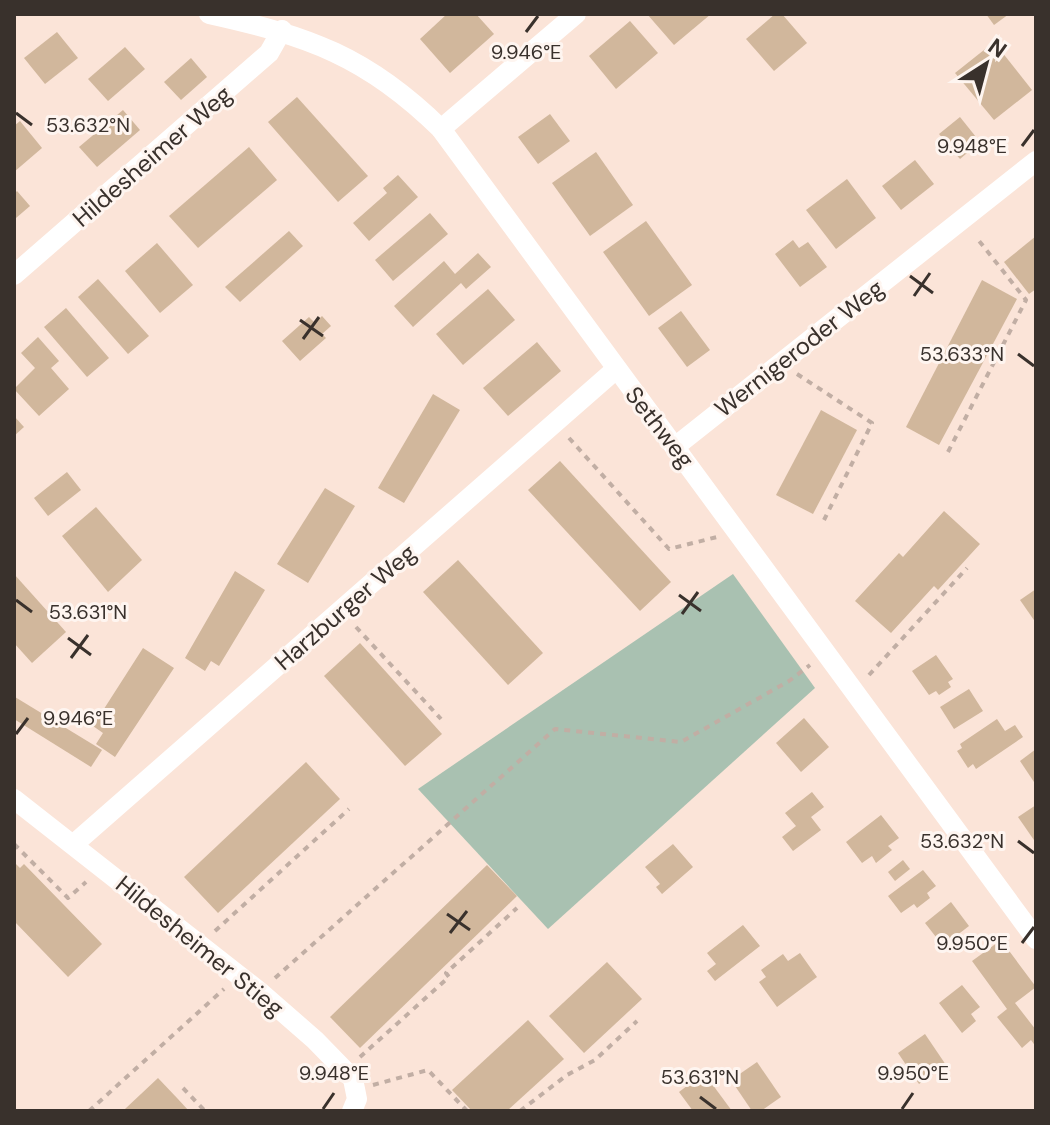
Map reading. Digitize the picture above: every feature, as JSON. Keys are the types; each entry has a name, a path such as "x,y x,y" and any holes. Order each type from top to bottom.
{"street":[{"name":"Sethweg","path":"209,14 282,30 323,45 365,67 411,100 441,129 615,370 739,531 1036,939"},
{"path":"441,129 576,14"},
{"name":"Hildesheimer Weg","path":"14,275 269,53 282,30"},
{"name":"Wernigeroder Weg","path":"676,446 1036,161"},
{"name":"Harzburger Weg","path":"74,844 615,370"},
{"name":"Hildesheimer Stieg","path":"14,799 260,992 345,1070 357,1090"},
{"path":"352,1111 357,1090"}],"path":[{"path":"948,452 1026,300 962,219"},
{"path":"780,363 872,423 824,520"},
{"path":"555,422 669,549 739,531"},
{"path":"855,690 967,568"},
{"path":"341,610 441,719"},
{"path":"260,992 555,729 681,742 789,681 828,652"},
{"path":"200,944 349,809"},
{"path":"14,844 68,898 102,866"},
{"path":"345,1070 449,977 446,973 517,908"},
{"path":"89,1111 239,975"},
{"path":"520,1111 567,1075 595,1060 637,1021"},
{"path":"357,1090 428,1070 467,1111"},
{"path":"183,1088 205,1111"}],"green space":[{"path":"733,574 815,688 548,929 418,789"}],"building":[{"path":"447,14 476,14 494,34 450,73 420,39"},
{"path":"647,14 711,14 674,45"},
{"path":"775,14 782,14 807,43 774,71 746,39"},
{"path":"986,14 1009,14 994,25"},
{"path":"630,21 658,53 616,89 589,56"},
{"path":"57,32 78,58 45,84 24,58"},
{"path":"994,42 1032,90 994,120 955,73"},
{"path":"125,47 145,69 108,101 88,79"},
{"path":"191,58 207,77 181,100 164,82"},
{"path":"297,97 368,176 338,202 268,122"},
{"path":"123,110 140,130 97,167 79,147"},
{"path":"550,114 570,141 538,164 518,137"},
{"path":"960,117 980,142 960,159 939,134"},
{"path":"20,121 42,148 14,172 14,126"},
{"path":"249,147 277,180 198,248 169,216"},
{"path":"596,152 633,205 590,236 552,183"},
{"path":"915,160 934,184 901,210 882,186"},
{"path":"398,175 418,197 369,241 353,223 387,193 383,188"},
{"path":"847,179 876,218 836,249 806,210"},
{"path":"17,191 30,206 16,218 14,194"},
{"path":"430,213 448,234 393,281 375,260"},
{"path":"646,221 692,285 649,316 603,252"},
{"path":"289,231 303,246 240,302 225,287"},
{"path":"1036,236 1036,289 1029,294 1004,262"},
{"path":"793,240 799,248 808,242 827,267 800,287 775,254"},
{"path":"157,243 193,285 160,313 125,271"},
{"path":"478,253 491,267 466,289 461,283 413,327 394,306 444,261 455,274"},
{"path":"98,279 149,336 128,354 78,297"},
{"path":"982,280 1017,299 939,445 906,427"},
{"path":"488,289 515,320 463,365 436,334"},
{"path":"66,308 109,358 87,377 44,327"},
{"path":"681,311 710,350 687,367 658,328"},
{"path":"322,316 331,326 322,334 326,338 300,361 282,341 309,317 315,323"},
{"path":"38,337 59,361 51,368 69,389 39,416 14,389 35,368 21,353"},
{"path":"537,342 561,371 508,416 483,388"},
{"path":"433,394 460,410 404,503 378,488"},
{"path":"821,410 857,430 813,514 776,495"},
{"path":"14,416 24,427 14,436"},
{"path":"560,461 671,582 640,611 528,490"},
{"path":"67,472 81,490 48,516 34,498"},
{"path":"325,488 355,506 308,583 277,564"},
{"path":"96,507 142,560 108,592 62,536"},
{"path":"944,511 980,544 938,590 934,586 891,633 855,601 899,553 903,557"},
{"path":"458,560 543,653 508,685 423,592"},
{"path":"235,571 265,590 219,666 211,661 205,671 185,658"},
{"path":"14,574 66,632 32,663 14,643"},
{"path":"1036,589 1036,623 1020,600"},
{"path":"360,643 442,734 405,766 324,676"},
{"path":"143,648 174,668 115,757 96,744 103,733 93,726"},
{"path":"936,655 953,679 948,682 951,687 939,695 936,691 929,695 912,671"},
{"path":"969,689 983,711 954,729 940,707"},
{"path":"15,697 102,750 91,767 14,719"},
{"path":"804,718 829,747 801,772 776,743"},
{"path":"997,719 1005,731 1015,725 1023,737 976,769 973,764 968,768 957,751 962,748 960,744"},
{"path":"1036,749 1036,785 1020,761"},
{"path":"306,762 340,799 218,913 184,877"},
{"path":"812,792 824,807 811,817 821,830 793,851 782,837 796,826 785,813"},
{"path":"1036,805 1036,843 1018,817"},
{"path":"881,815 899,838 888,846 892,850 876,863 872,856 862,863 846,842"},
{"path":"673,844 693,867 662,894 656,887 660,884 645,867"},
{"path":"903,860 910,869 895,881 888,872"},
{"path":"14,862 20,868 24,864 102,944 68,977 14,921"},
{"path":"487,865 517,896 360,1048 330,1017"},
{"path":"923,870 936,886 927,893 930,898 917,908 914,904 901,913 888,896"},
{"path":"951,902 969,926 943,946 925,923"},
{"path":"743,925 760,946 715,981 707,971 716,964 707,953"},
{"path":"1001,940 1036,987 1015,1003 1036,1030 1036,1047 1031,1040 1022,1048 997,1017 1007,1009 972,961"},
{"path":"800,953 817,977 777,1007 759,982 766,977 761,970 783,954 788,961"},
{"path":"607,962 642,999 584,1053 549,1016"},
{"path":"962,985 980,1007 971,1014 976,1021 962,1033 939,1003"},
{"path":"528,1020 564,1059 507,1111 472,1111 452,1090"},
{"path":"925,1034 946,1065 919,1084 898,1053"},
{"path":"757,1062 781,1097 761,1111 752,1111 731,1080"},
{"path":"704,1073 732,1111 693,1111 679,1092"},
{"path":"158,1078 189,1111 125,1109"}]}
